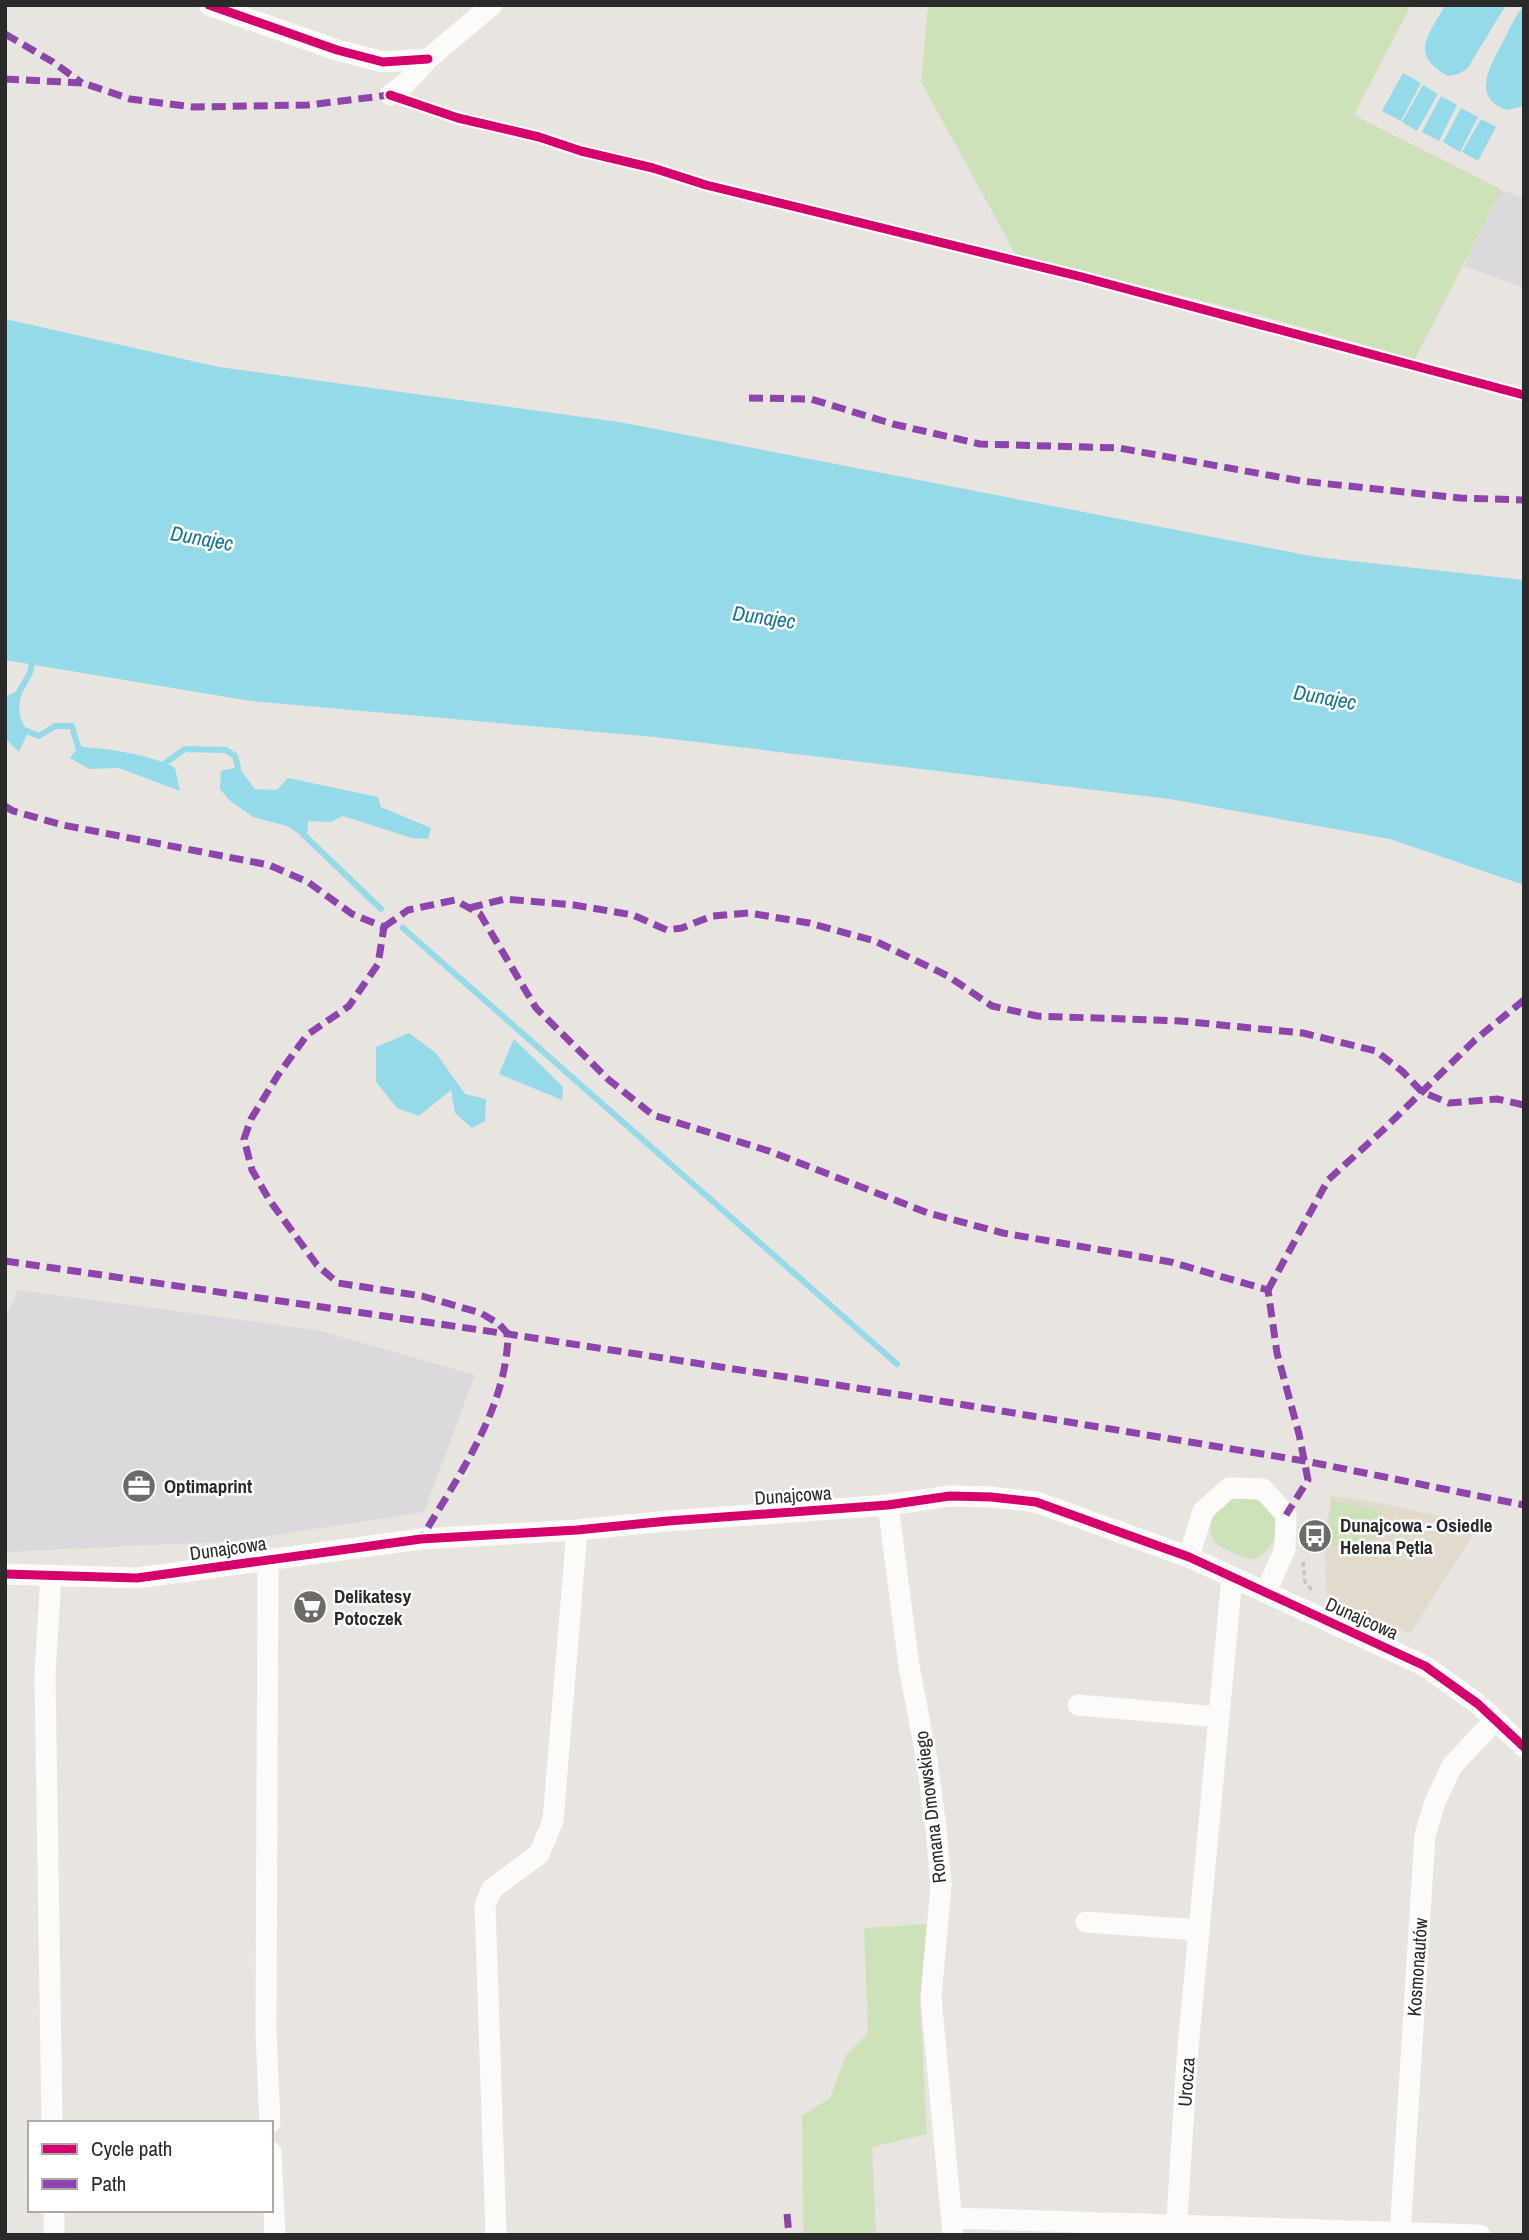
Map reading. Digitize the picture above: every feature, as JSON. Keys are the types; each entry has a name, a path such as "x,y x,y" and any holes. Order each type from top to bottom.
{"street":[{"path":"209,5 337,50 383,62 428,59"},
{"path":"390,95 492,5"},
{"path":"1189,1557 1203,1511 1229,1488 1263,1489 1286,1515 1285,1549 1266,1592"},
{"name":"Dunajcowa","path":"5,1574 137,1578 421,1539 578,1530 888,1505 950,1496 1036,1502 1189,1557 1425,1666 1478,1704 1524,1747"},
{"name":"Romana Dmowskiego","path":"888,1505 909,1665 927,1760 936,1828 941,1886 931,1997 953,2227"},
{"path":"496,2235 485,1905 492,1889 538,1854 552,1821 578,1530"},
{"path":"268,1560 266,2031 270,2121"},
{"path":"51,1575 45,1675 52,2121"},
{"name":"Urocza","path":"1176,2230 1187,2059 1232,1577"},
{"path":"1078,1705 1219,1717"},
{"name":"Kosmonautów","path":"1400,2234 1425,1835 1434,1802 1451,1766 1495,1720"},
{"path":"1086,1922 1199,1930"},
{"path":"273,2194 275,2235"},
{"path":"54,2212 54,2235"},
{"path":"953,2227 1480,2235"}],"path":[{"path":"1308,1537 1312,1519"},
{"path":"1304,1557 1302,1564 1305,1581 1309,1588 1330,1606 1325,1621"}],"shaded area":[{"path":"1502,190 1524,198 1524,288 1464,266"},
{"path":"18,1290 317,1330 475,1375 424,1512 237,1541 5,1552 5,1319"},
{"path":"1331,1496 1376,1502 1479,1525 1410,1634 1327,1598 1324,1541"}],"green space":[{"path":"928,5 1411,5 1354,115 1502,190 1415,359 1244,311 1016,255 921,82"},
{"path":"1241,1496 1265,1506 1277,1522 1276,1534 1271,1544 1260,1556 1251,1559 1216,1544 1211,1537 1211,1522 1217,1509"},
{"path":"1332,1500 1382,1510 1362,1553 1327,1541"},
{"path":"928,1924 920,2004 927,2134 872,2147 876,2235 803,2235 802,2116 830,2098 846,2055 868,2033 864,1928"}],"water":[{"path":"1445,5 1506,5 1467,69 1448,76 1428,60 1425,52 1428,35"},
{"path":"1524,5 1524,106 1507,110 1495,104 1489,97 1487,79 1494,59"},
{"path":"1403,73 1421,83 1401,121 1382,111"},
{"path":"1423,85 1438,94 1417,131 1402,122"},
{"path":"1441,96 1457,105 1439,141 1422,132"},
{"path":"1461,108 1478,117 1460,152 1443,142"},
{"path":"1481,119 1496,127 1478,161 1462,152"},
{"name":"Dunajec","path":"5,319 219,367 619,422 1316,557 1524,580 1524,885 1390,839 1170,799 655,737 251,701 5,660"},
{"path":"24,687 19,710 28,732 19,752 5,738 5,697"},
{"path":"78,747 128,753 165,763 175,768 180,791 119,768 89,769 70,758"},
{"path":"238,767 255,789 277,790 288,778 378,797 381,807 431,828 428,839 412,838 343,816 331,822 308,821 307,839 287,826 253,817 229,800 220,789 221,771"},
{"path":"409,1033 436,1053 465,1094 486,1099 485,1121 472,1128 455,1113 451,1090 419,1116 397,1108 376,1082 376,1047"},
{"path":"514,1039 563,1087 562,1100 499,1074"}],"waterway":[{"path":"19,692 30,673 33,657"},
{"path":"22,729 39,736 55,726 72,726 78,747 83,751"},
{"path":"161,766 185,749 226,750 235,756 237,775"},
{"path":"303,834 381,909"},
{"path":"403,928 897,1364"}],"marked path":[{"path":"5,34 53,62 82,83"},
{"path":"5,79 83,83 130,99 193,107 308,105 390,95"},
{"path":"749,398 811,399 893,424 980,444 1119,448 1301,481 1460,498 1524,500"},
{"path":"5,806 13,811 63,825 269,865 308,882 352,914 384,927 378,964 349,1006 307,1035 251,1119 244,1139 252,1170 270,1201 317,1265 338,1283 422,1296 481,1313 499,1324 508,1334 505,1362 490,1415 465,1466 421,1539"},
{"path":"469,908 505,899 574,905 633,915 667,930 682,928 712,916 749,913 809,923 875,941 948,976 992,1006 1037,1016 1180,1021 1303,1033 1376,1051 1402,1071 1422,1092 1449,1103 1497,1099 1524,1105"},
{"path":"384,927 408,910 455,900 480,914 536,1008 609,1080 653,1115 769,1151 928,1213 1003,1233 1171,1262 1268,1290 1277,1353 1299,1434 1308,1480 1286,1515"},
{"path":"1268,1290 1328,1180 1475,1040 1524,1000"},
{"path":"5,1261 508,1334 947,1402 1305,1461 1524,1505"},
{"path":"787,2214 789,2235"}],"cycle path":[{"path":"209,5 337,50 383,62 428,59"},
{"path":"390,95 458,118 539,137 706,185 1082,277 1524,395"},
{"path":"5,1574 137,1578 421,1539 577,1530 888,1505 950,1496 1036,1502 1189,1557 1425,1666 1478,1704 1524,1747"}],"place":[{"name":"Optimaprint","path":"139,1486"},
{"name":"Dunajcowa - Osiedle Helena Pętla","path":"1315,1536"},
{"name":"Delikatesy Potoczek","path":"310,1607"}]}
